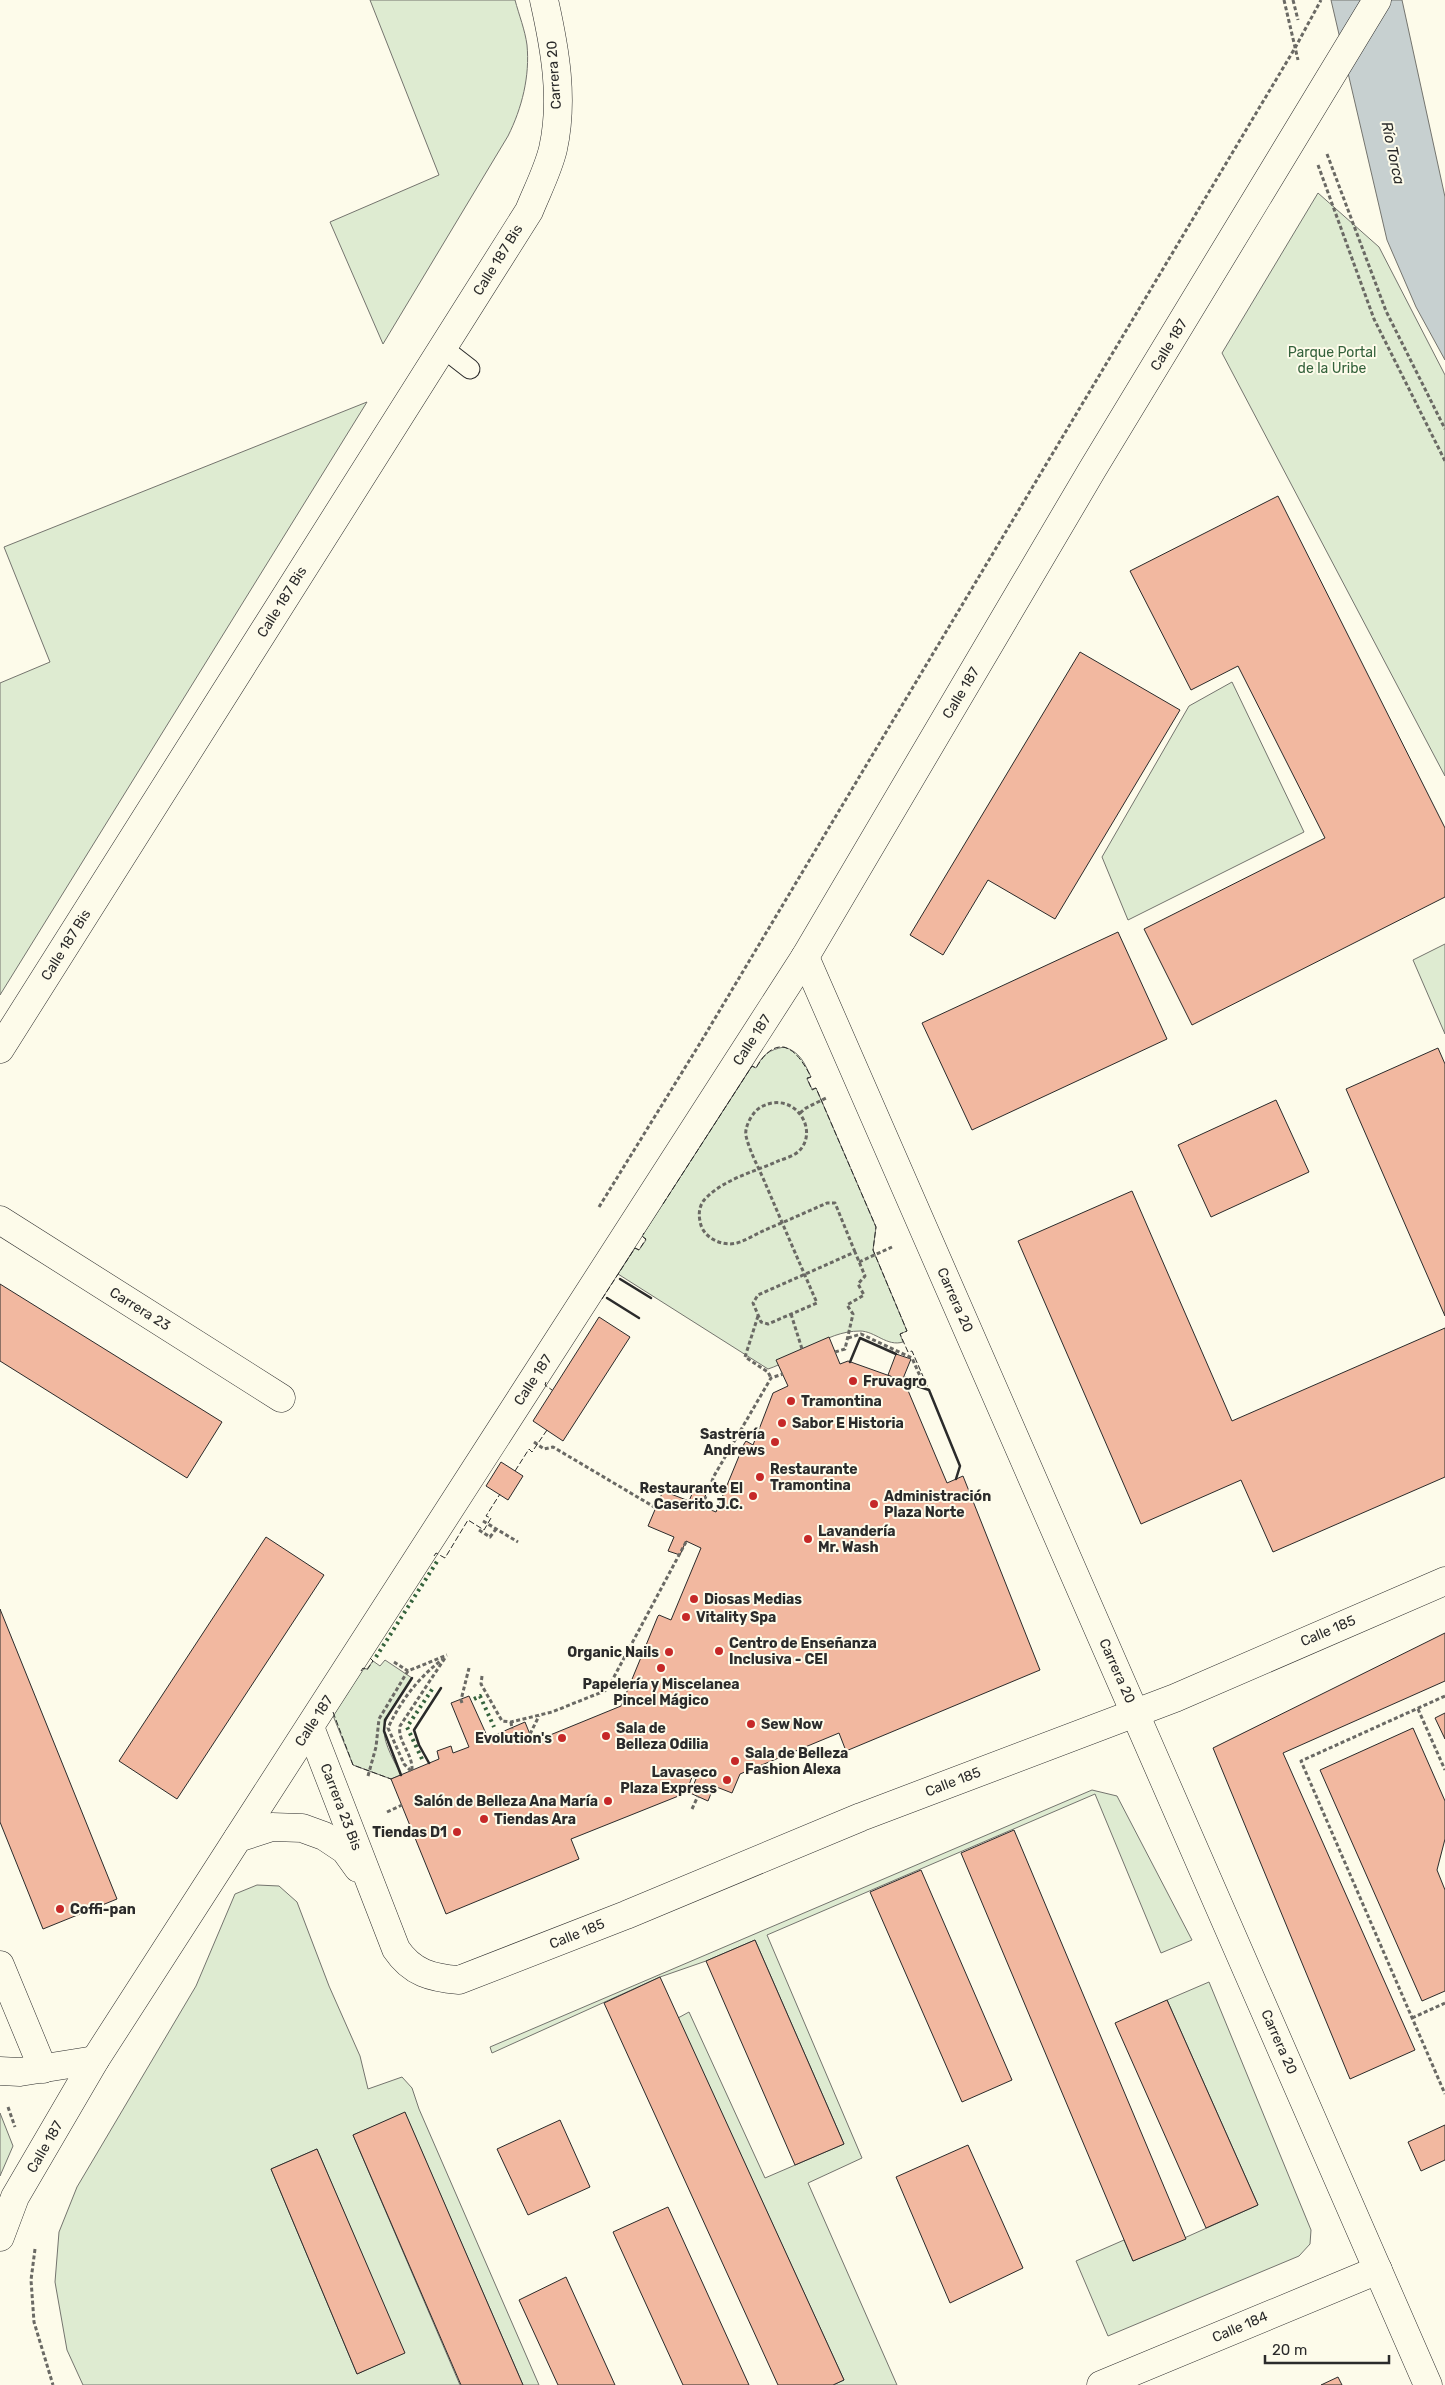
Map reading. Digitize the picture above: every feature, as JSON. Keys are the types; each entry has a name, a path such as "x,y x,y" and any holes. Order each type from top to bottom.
{"street":[{"name":"Carrera 20","path":"544,0 554,44 558,98 553,150"},
{"name":"Calle 187","path":"0,2237 15,2197 96,2060 806,957 1087,479 1377,0"},
{"name":"Calle 187 Bis","path":"0,1049 529,210 553,150"},
{"name":"Carrera 20","path":"806,957 1428,2385"},
{"name":"Carrera 23","path":"0,1220 281,1398"},
{"name":"Calle 185","path":"459,1980 617,1918 870,1814 1175,1698 1445,1580"},
{"name":"Carrera 23 Bis","path":"310,1727 392,1942 402,1957 435,1978 459,1980"},
{"name":"Carrera 23 Bis","path":"238,1838 272,1827 302,1828 324,1836 345,1850 372,1888"},
{"path":"0,1965 44,2069"},
{"path":"0,2071 20,2072 96,2060"},
{"name":"Calle 184","path":"1101,2385 1378,2270"}],"lane":[{"path":"443,348 470,369"}],"path":[{"path":"1284,0 1295,48 1307,118 1374,319 1445,461"},
{"path":"1294,0 1298,20"},
{"path":"597,1209 702,1040 1322,0"},
{"path":"1307,118 1386,311 1445,429"},
{"path":"800,1113 828,1097"},
{"path":"835,1352 846,1349 853,1314 847,1305 864,1295 858,1284 865,1276 835,1203 827,1203 782,1223 737,1243 711,1239 701,1227 698,1213 704,1199 717,1188 760,1170 798,1152 805,1141 806,1126 800,1113 785,1102 772,1101 757,1109 750,1119 746,1134 760,1170 782,1223 805,1274 818,1303 768,1324 761,1322 753,1303 758,1295 805,1274 855,1252"},
{"path":"859,1262 892,1247"},
{"path":"791,1314 802,1349"},
{"path":"758,1315 745,1357 768,1372 771,1378"},
{"path":"848,1338 861,1334 912,1358 924,1385 904,1377"},
{"path":"702,1506 714,1476 771,1378 783,1374"},
{"path":"532,1440 544,1448 553,1447 656,1508"},
{"path":"482,1676 482,1684 498,1718 502,1721 511,1722 539,1715 607,1690 686,1542"},
{"path":"447,1655 400,1726 399,1732 412,1760 412,1771 404,1764 388,1728 422,1675 447,1655"},
{"path":"364,1783 370,1772 379,1718 406,1674 408,1671 447,1655"},
{"path":"462,1703 461,1700 469,1668"},
{"path":"1445,1696 1301,1761 1445,2094"},
{"path":"1418,1708 1445,1770"},
{"path":"530,1734 539,1715"},
{"path":"511,1722 512,1728"},
{"path":"692,1810 698,1796"},
{"path":"387,1812 402,1805"},
{"path":"1412,2018 1445,2004"},
{"path":"35,2248 31,2280 34,2322 52,2385"}],"green space":[{"path":"370,0 515,0 525,34 528,57 524,92 508,136 383,344 330,222 439,175"},
{"name":"Parque Portal de la Uribe","path":"1318,193 1379,247 1445,375 1445,776 1222,353"},
{"path":"367,402 0,995 0,683 50,662 4,547"},
{"path":"1232,682 1304,832 1128,920 1102,857 1189,706"},
{"path":"1445,944 1445,1034 1413,960"},
{"path":"784,1047 801,1058 811,1077 807,1079 812,1089 816,1088 876,1227 873,1250 907,1331 900,1334 903,1342 897,1343 886,1341 871,1333 860,1331 847,1332 823,1340 768,1369 618,1274 635,1248 639,1250 646,1240 642,1236 752,1066 756,1068 767,1053"},
{"path":"385,1660 412,1678 385,1724 384,1736 401,1775 391,1779 353,1765 332,1713 363,1668 367,1669 373,1661 380,1666"},
{"path":"1092,1790 1117,1796 1192,1940 1161,1953 1095,1794 767,1935 862,2158 808,2183 897,2385 833,2385 844,2380 678,2018 689,2012 765,2178 844,2144 755,1940 706,1961 660,1977 492,2053 490,2047"},
{"path":"257,1885 279,1886 297,1902 329,1986 360,2056 368,2089 402,2077 412,2088 419,2109 539,2385 523,2385 405,2113 353,2135 460,2385 83,2385 67,2350 55,2282 59,2232 77,2187 196,1986 235,1894","holes":["317,2149 404,2353 357,2374 271,2169"]},
{"path":"1209,1982 1311,2230 1310,2244 1299,2256 1108,2336 1076,2261 1124,2240 1133,2261 1258,2205 1167,2000"},
{"path":"0,2113 13,2146 0,2176"}],"water":[{"name":"Río Torca","path":"1331,0 1402,0 1445,197 1445,360 1416,307 1387,240"}],"building":[{"path":"1278,496 1445,828 1445,897 1192,1025 1144,929 1325,838 1238,666 1191,690 1130,571"},
{"path":"1080,652 1180,710 1055,919 988,880 943,955 910,935"},
{"path":"1118,932 1167,1039 972,1130 922,1023"},
{"path":"1438,1048 1445,1064 1445,1316 1346,1089"},
{"path":"1276,1100 1309,1172 1211,1217 1178,1145"},
{"path":"1132,1191 1232,1421 1445,1328 1445,1477 1273,1552 1241,1480 1141,1524 1018,1241"},
{"path":"0,1284 222,1422 187,1478 0,1361"},
{"path":"599,1317 630,1337 563,1441 533,1421"},
{"path":"829,1337 840,1364 848,1361 904,1381 947,1483 963,1476 1040,1670 846,1751 839,1733 740,1774 732,1793 714,1786 708,1801 690,1793 696,1779 692,1777 686,1793 571,1839 579,1859 446,1914 391,1779 439,1759 437,1751 451,1746 453,1753 469,1747 451,1703 469,1696 488,1738 525,1722 533,1742 621,1706 658,1616 671,1620 701,1548 686,1541 680,1555 668,1551 674,1537 648,1526 663,1491 689,1501 695,1487 707,1492 701,1506 716,1512 744,1444 746,1441 753,1445 773,1393 788,1386 776,1360"},
{"path":"896,1354 911,1359 902,1381 888,1375"},
{"path":"501,1462 523,1476 508,1500 486,1486"},
{"path":"266,1537 324,1575 177,1799 119,1761"},
{"path":"0,1609 117,1899 43,1929 0,1822"},
{"path":"1445,1633 1445,1681 1283,1753 1415,2050 1350,2079 1213,1748"},
{"path":"1445,1713 1445,1739 1435,1718"},
{"path":"1413,1728 1445,1801 1445,1839 1437,1870 1445,1890 1445,1991 1422,2001 1320,1770"},
{"path":"1014,1830 1186,2239 1133,2261 961,1853"},
{"path":"921,1870 1012,2080 962,2102 870,1892"},
{"path":"755,1940 844,2144 795,2165 706,1961"},
{"path":"660,1977 844,2380 833,2385 778,2385 604,2003"},
{"path":"1167,2000 1258,2205 1206,2228 1115,2023"},
{"path":"405,2112 523,2385 461,2385 353,2135"},
{"path":"560,2120 590,2187 528,2215 497,2149"},
{"path":"1445,2125 1445,2160 1421,2171 1408,2142"},
{"path":"968,2145 1023,2268 950,2303 896,2177"},
{"path":"317,2149 405,2353 357,2374 271,2169"},
{"path":"668,2207 749,2385 683,2385 613,2232"},
{"path":"566,2277 615,2385 558,2385 519,2300"},
{"path":"1338,2377 1342,2385 1321,2385"}],"hedge":[{"path":"376,1657 438,1560"},
{"path":"422,1759 407,1727 433,1688"},
{"path":"474,1699 480,1696 494,1727"}],"fence":[{"path":"663,1204 752,1066 756,1068 771,1050 779,1047 793,1051 811,1077 807,1078 812,1090 816,1088 876,1227 873,1250 907,1331 900,1334 908,1352 912,1351 929,1390"},
{"path":"602,1299 635,1248 639,1250 646,1239 642,1236 644,1233"},
{"path":"904,1381 929,1390 960,1466"},
{"path":"546,1382 545,1385 552,1390"},
{"path":"515,1471 529,1449 532,1452 547,1430"},
{"path":"434,1556 436,1553 445,1558 468,1520 484,1530 491,1518 486,1516 500,1494"},
{"path":"361,1671 363,1668 367,1670 373,1661 369,1657"},
{"path":"333,1712 353,1765 391,1779"}],"wall":[{"path":"620,1279 651,1298"},
{"path":"607,1298 639,1318"},
{"path":"850,1362 860,1338 896,1354"},
{"path":"902,1381 929,1390 960,1466 956,1479"},
{"path":"401,1775 384,1731 385,1720 412,1678"},
{"path":"429,1763 419,1745 414,1730 441,1688"}],"place":[{"name":"Fruvagro","path":"853,1381"},
{"name":"Tramontina","path":"791,1401"},
{"name":"Sabor E Historia","path":"782,1423"},
{"name":"Sastrería Andrews","path":"775,1442"},
{"name":"Restaurante Tramontina","path":"760,1477"},
{"name":"Restaurante El Caserito J.C.","path":"753,1496"},
{"name":"Administración Plaza Norte","path":"874,1504"},
{"name":"Lavandería Mr. Wash","path":"808,1539"},
{"name":"Diosas Medias","path":"694,1599"},
{"name":"Vitality Spa","path":"686,1617"},
{"name":"Centro de Enseñanza Inclusiva - CEI","path":"719,1651"},
{"name":"Organic Nails","path":"669,1652"},
{"name":"Papelería y Miscelanea Pincel Mágico","path":"661,1668"},
{"name":"Sew Now","path":"751,1724"},
{"name":"Sala de Belleza Odilia","path":"606,1736"},
{"name":"Evolution's","path":"562,1738"},
{"name":"Sala de Belleza Fashion Alexa","path":"735,1761"},
{"name":"Lavaseco Plaza Express","path":"727,1780"},
{"name":"Salón de Belleza Ana María","path":"608,1801"},
{"name":"Tiendas Ara","path":"484,1819"},
{"name":"Tiendas D1","path":"457,1832"},
{"name":"Coffi-pan","path":"60,1909"}]}
